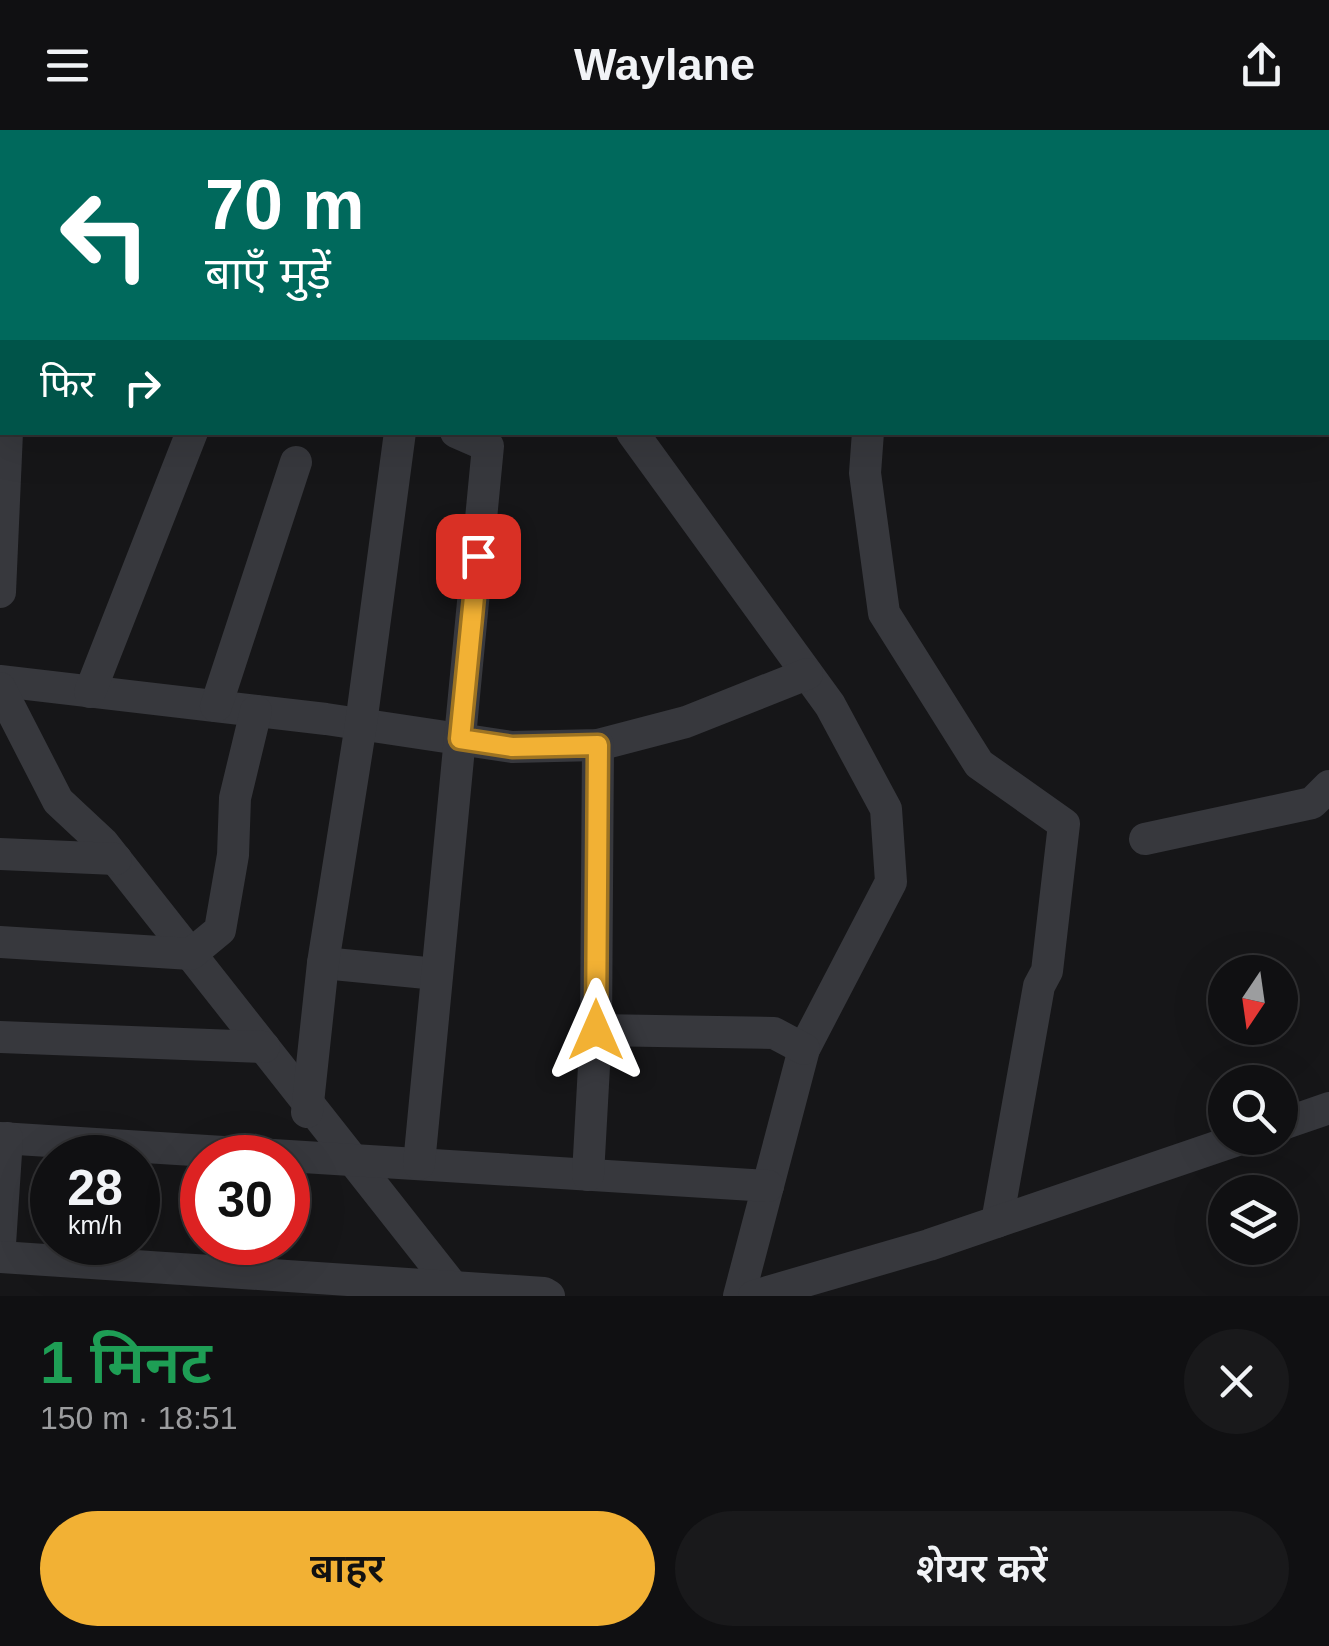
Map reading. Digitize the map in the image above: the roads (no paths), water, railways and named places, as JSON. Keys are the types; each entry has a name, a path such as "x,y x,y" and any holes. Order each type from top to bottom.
{"street":[{"path":"0,592 7,435"},
{"path":"90,692 191,435"},
{"path":"306,1135 323,962 361,724 400,435"},
{"path":"419,1164 488,446 463,435"},
{"path":"634,435 830,705 886,810 891,882 804,1050 738,1296"},
{"path":"868,435 865,473 884,613 979,764 1064,824 1047,970 1039,986 997,1222"},
{"path":"216,706 296,462"},
{"path":"0,685 216,706 512,747 598,745 686,722 807,674"},
{"path":"0,685 58,801 116,859 454,1287"},
{"path":"0,942 191,954 220,930 233,854 236,798 256,711"},
{"path":"588,1175 596,1030 598,745"},
{"path":"1145,839 1312,802 1329,786"},
{"path":"0,854 116,859"},
{"path":"323,962 438,974"},
{"path":"596,1030 774,1033 804,1050"},
{"path":"0,1036 264,1047"},
{"path":"1298,1119 1329,1108"},
{"path":"0,1244 4,1138 180,1149"},
{"path":"754,1296 929,1245 1208,1150"},
{"path":"310,1156 768,1186"},
{"path":"0,1257 549,1296"}]}
